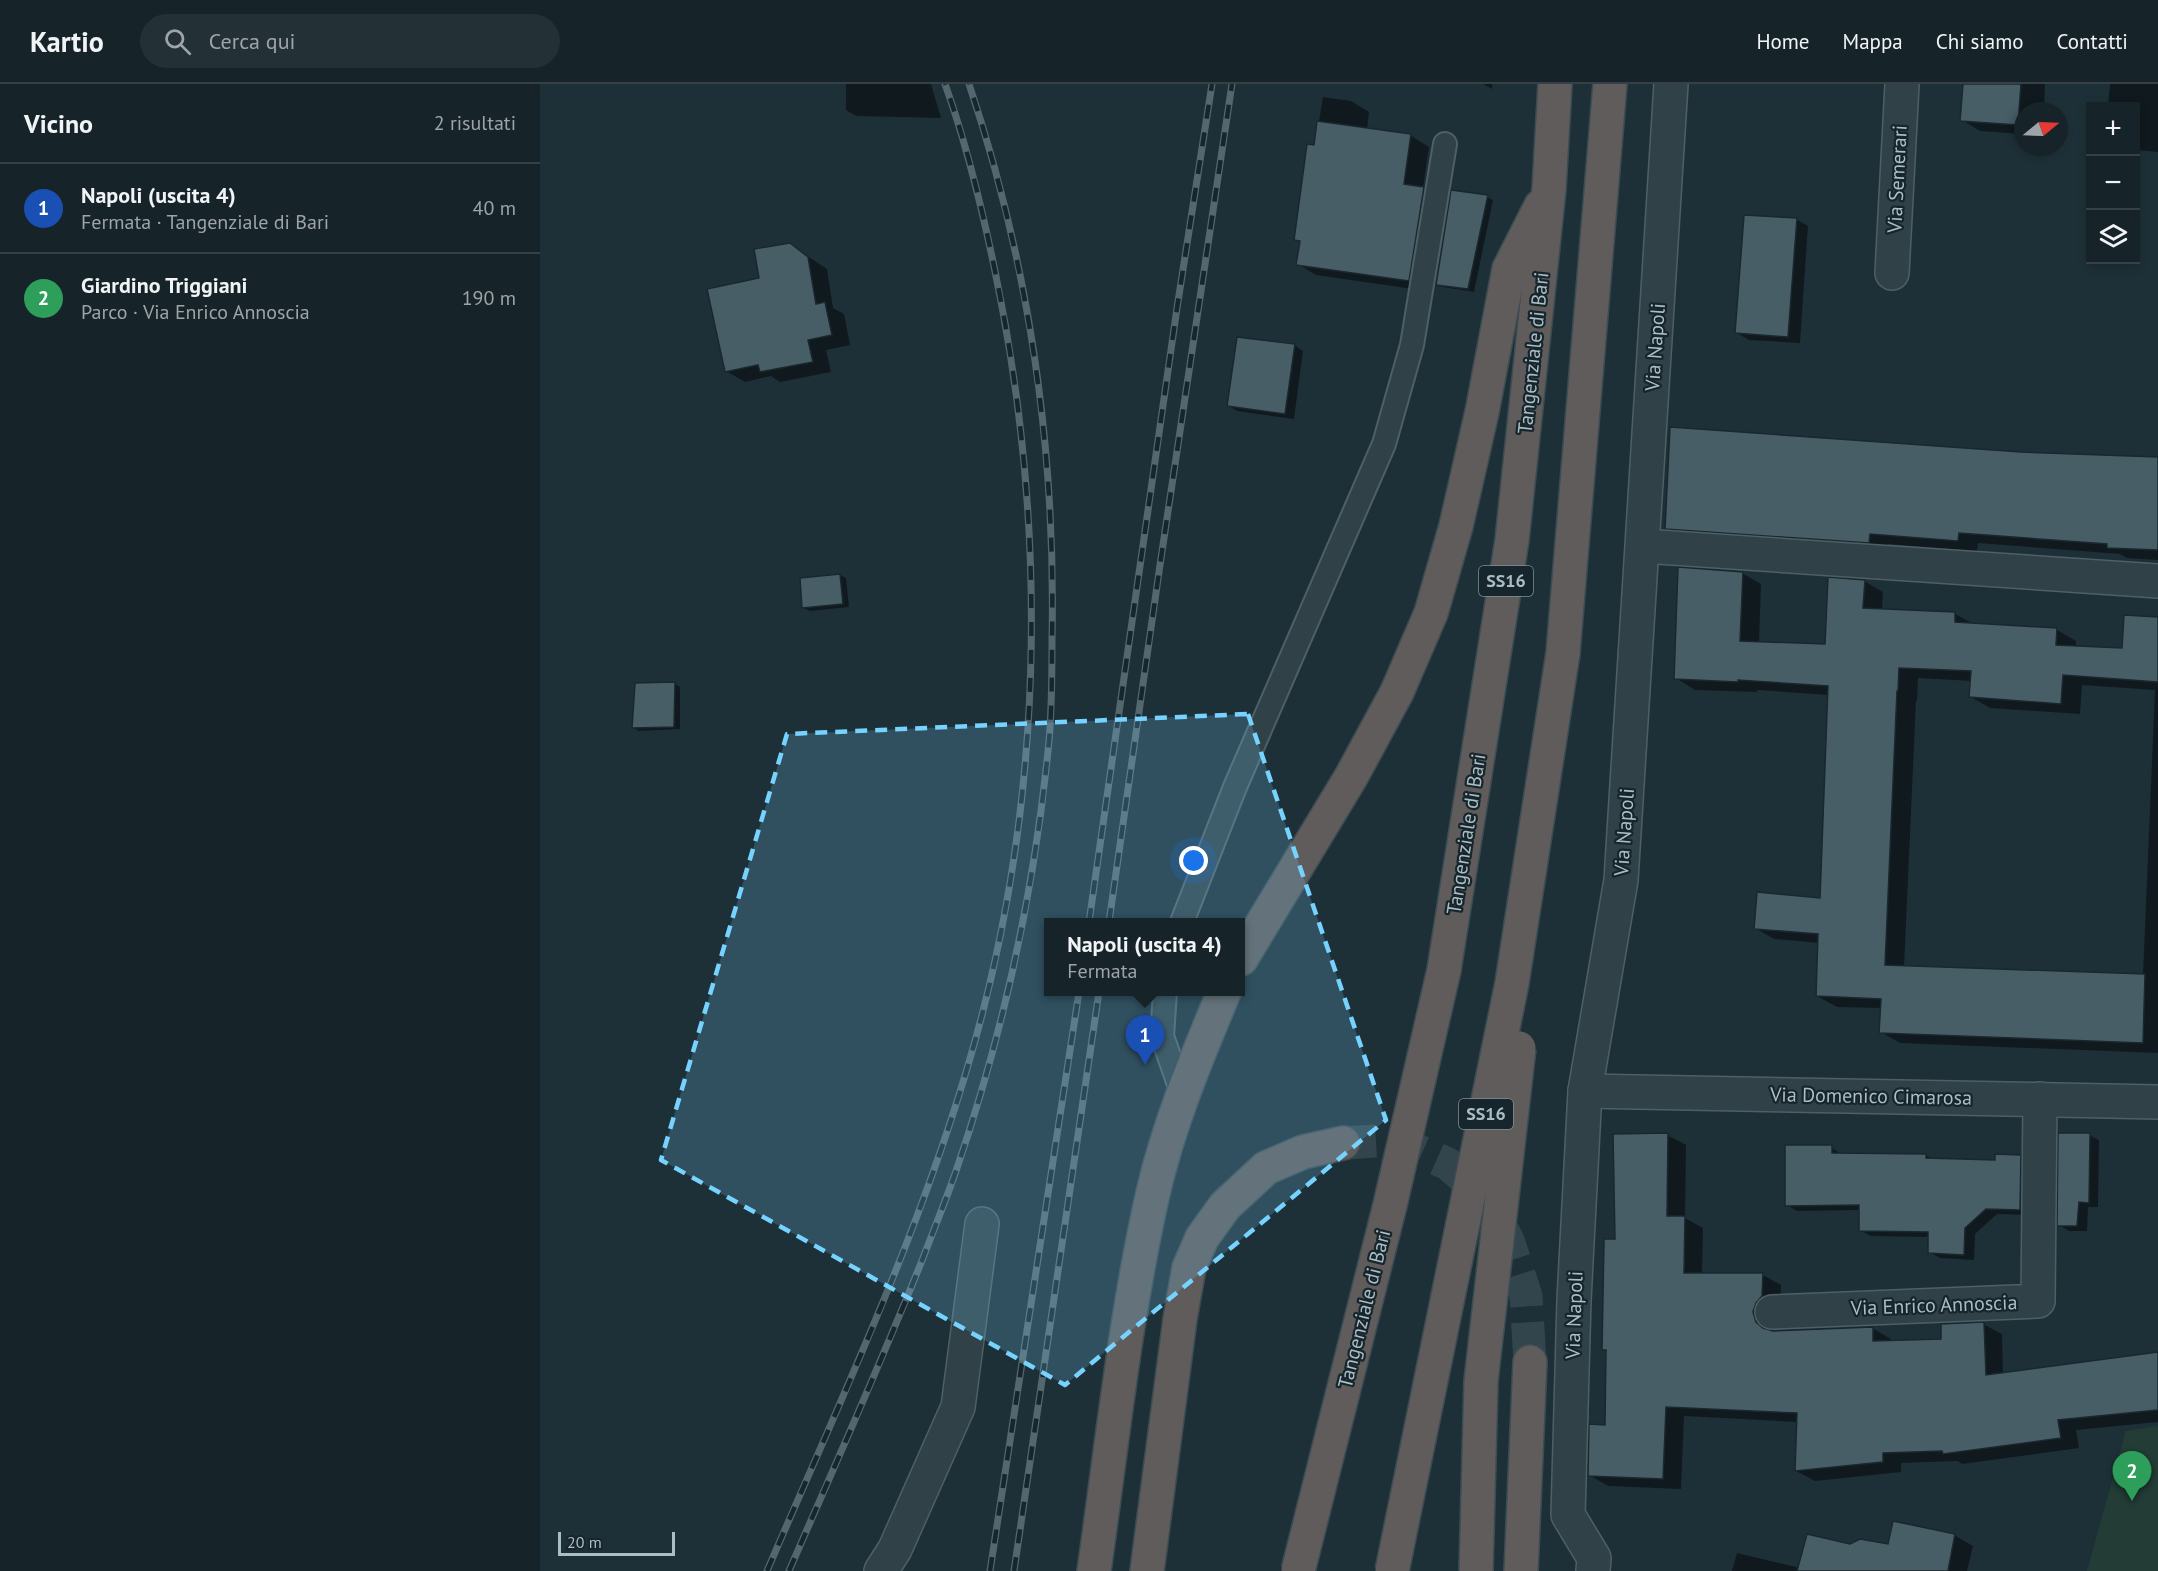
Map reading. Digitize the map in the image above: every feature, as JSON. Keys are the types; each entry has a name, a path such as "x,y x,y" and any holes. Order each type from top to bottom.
{"highway":[{"name":"Tangenziale di Bari","path":"1298,1571 1390,1205 1444,970 1512,540 1550,189 1555,84"},
{"name":"SS16","path":"1392,1571 1512,983 1563,653 1610,84"},
{"path":"1245,952 1351,777 1396,692 1431,613 1456,526 1482,412 1509,270 1550,189"},
{"path":"1476,1571 1481,1381 1563,653"},
{"path":"1094,1571 1132,1300 1153,1192 1182,1093 1222,996"},
{"path":"1147,1571 1180,1319 1189,1268 1202,1238 1225,1206 1266,1168 1303,1152 1344,1143"},
{"path":"1521,1571 1530,1362"}],"street":[{"name":"Via Napoli","path":"1593,1571 1594,1558 1568,1515 1574,1300 1585,1091 1621,880 1671,84"},
{"name":"Via Semerari","path":"1892,273 1902,84"},
{"path":"1643,546 2158,581"},
{"name":"Via Domenico Cimarosa","path":"1585,1091 2158,1102"},
{"name":"Via Enrico Annoscia","path":"1772,1312 2038,1301 2040,1099"},
{"path":"881,1571 895,1549 958,1407 982,1224"}],"lane":[{"path":"1184,918 1235,787 1384,444 1413,345 1445,144"},
{"path":"1165,996 1162,1036 1182,1093"}],"highlighted area":[{"path":"1248,714 1386,1120 1065,1385 661,1160 787,734"}],"green space":[{"path":"2158,1426 2158,1571 2087,1571 2126,1431"}],"building":[{"path":"1963,84 2021,84 2020,102 2014,102 2014,125 1960,121"},
{"path":"1317,121 1411,134 1404,184 1424,187 1409,281 1296,265 1300,241 1294,240 1307,144 1314,145"},
{"path":"1451,190 1488,195 1468,289 1436,285"},
{"path":"1744,215 1797,218 1788,337 1735,333"},
{"path":"790,243 808,257 816,304 825,302 832,335 808,340 813,362 760,372 758,365 725,372 707,289 759,278 754,249"},
{"path":"1237,337 1295,344 1285,414 1227,406"},
{"path":"1670,427 2021,452 2158,457 2158,550 2107,548 2107,544 1959,533 1958,541 1870,534 1869,543 1665,529"},
{"path":"1678,567 1743,572 1740,641 1825,644 1828,577 1865,580 1863,608 1955,612 1955,622 2057,628 2056,645 2122,648 2124,615 2158,617 2158,682 2063,675 2061,704 1969,697 1971,671 1899,668 1885,965 2145,974 2143,1043 1879,1033 1881,999 1816,996 1818,934 1754,929 1757,892 1820,898 1828,686 1738,680 1738,682 1674,679"},
{"path":"840,574 843,604 802,608 800,578"},
{"path":"675,682 674,727 632,728 635,683"},
{"path":"1668,1133 1667,1216 1685,1216 1684,1273 1763,1273 1762,1296 1753,1312 1756,1322 1763,1328 1773,1331 1873,1327 1873,1341 1941,1339 1941,1324 1984,1322 1986,1375 2158,1352 2158,1410 2058,1420 2061,1438 1943,1454 1942,1451 1883,1453 1883,1462 1795,1471 1797,1413 1666,1407 1663,1479 1588,1476 1589,1424 1605,1425 1606,1350 1602,1350 1604,1239 1615,1239 1613,1134"},
{"path":"2058,1133 2090,1133 2089,1203 2079,1202 2077,1226 2057,1226"},
{"path":"1785,1145 1832,1145 1832,1153 1926,1154 1926,1158 1995,1160 1995,1154 2021,1155 2020,1210 1986,1209 1965,1228 1964,1255 1928,1253 1928,1232 1859,1231 1859,1205 1785,1206"},
{"path":"1893,1521 1955,1534 1948,1571 1797,1571 1807,1534 1850,1544 1860,1539 1888,1544"}],"tunnel":[{"path":"1343,1143 1394,1140 1448,1164 1486,1197 1509,1243 1526,1296 1530,1362"}],"railway":[{"path":"767,1571 885,1297 938,1158 962,1087 982,1015 1003,923 1018,831 1027,737 1031,644 1030,550 1023,456 1012,363 995,271 973,177 945,84"},
{"path":"789,1571 891,1337 956,1171 1003,1012 1026,905 1043,796 1052,690 1052,569 1043,429 1023,289 1008,220 969,84"},
{"path":"1090,918 1177,308 1212,84"},
{"path":"1110,918 1232,84"},
{"path":"990,1571 1078,996"},
{"path":"1014,1571 1098,996"}],"place":[{"name":"Napoli (uscita 4)","path":"1145,1065"},
{"name":"Giardino Triggiani","path":"2132,1501"}]}
